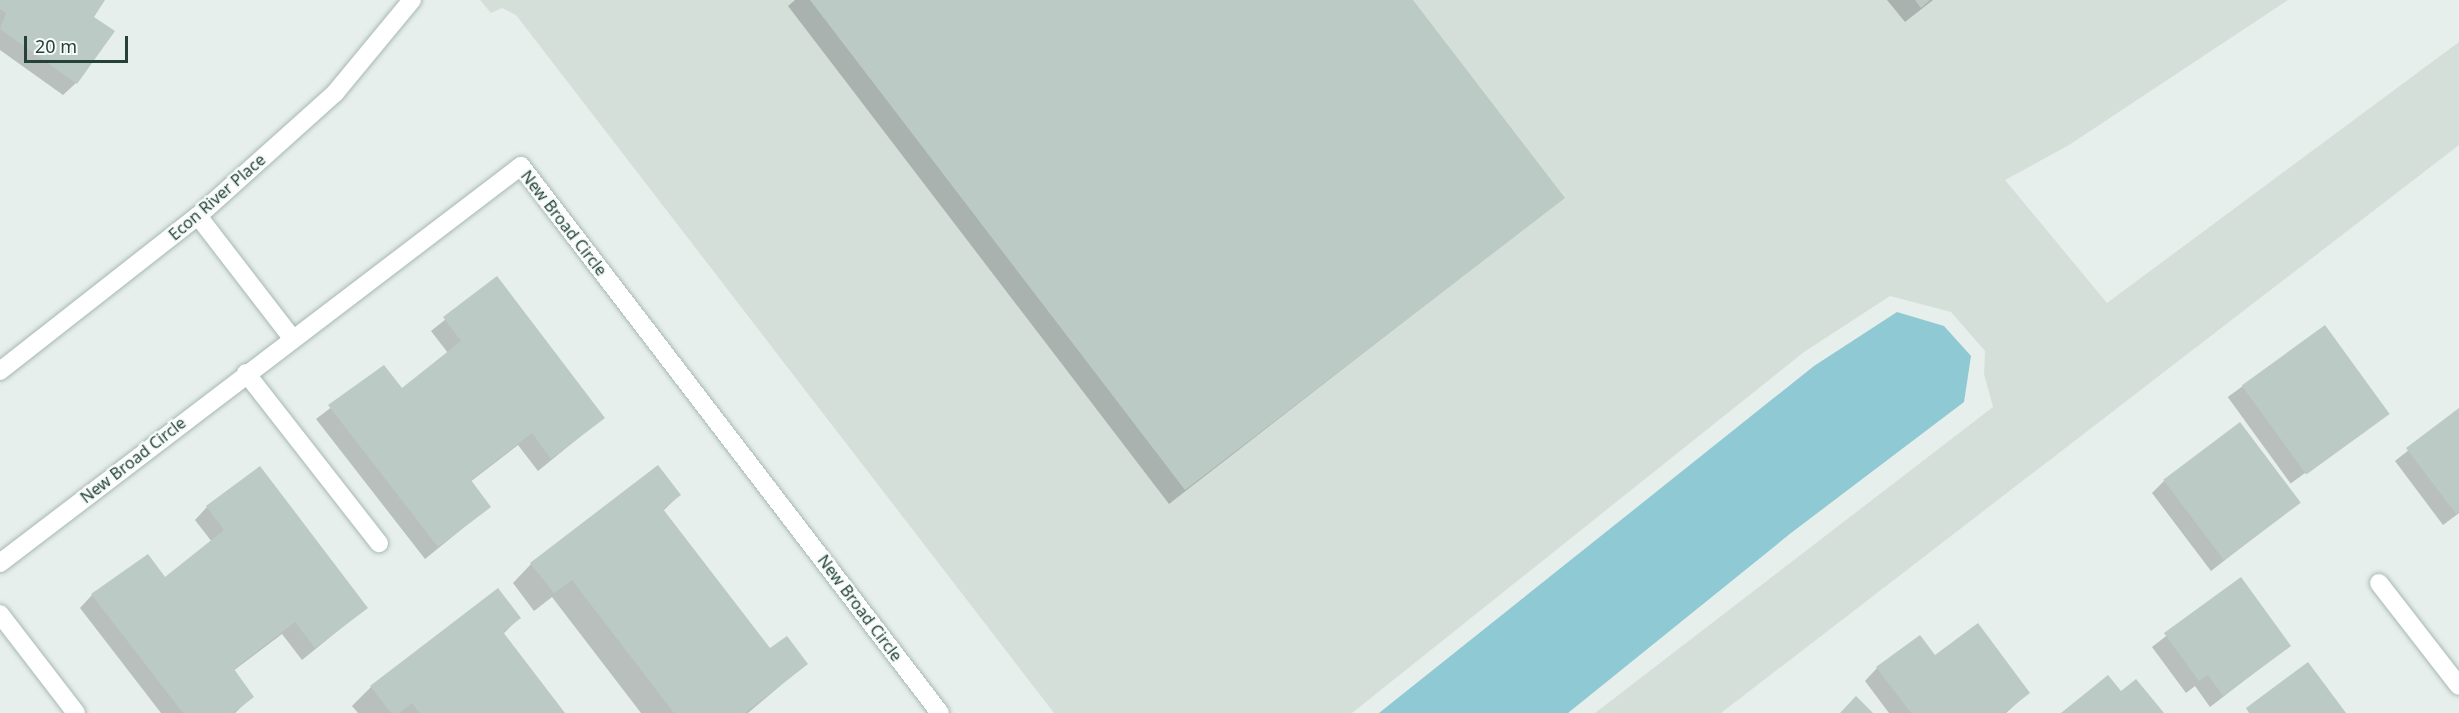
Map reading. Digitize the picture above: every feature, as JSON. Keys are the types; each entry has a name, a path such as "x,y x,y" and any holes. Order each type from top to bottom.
{"street":[{"name":"Econ River Place","path":"0,371 198,216 335,93 412,0"},
{"name":"New Broad Circle","path":"0,563 246,373 521,166 940,713"},
{"path":"198,216 292,338"},
{"path":"246,373 379,543"},
{"path":"2379,583 2459,686"},
{"path":"0,614 76,713"}],"shaded area":[{"path":"480,0 2288,0 2069,145 2005,180 2107,303 2459,42 2459,145 1721,713 1595,713 1993,407 1984,374 1985,351 1951,312 1890,296 1804,352 1352,713 1054,713 516,15 502,8 491,13"}],"water":[{"path":"1897,312 1944,326 1971,356 1964,402 1791,533 1568,713 1379,713 1814,366"}],"building":[{"path":"0,0 105,0 94,17 115,31 77,84 0,29 6,13 0,9"},
{"path":"810,0 1413,0 1565,198 1185,490"},
{"path":"1915,0 1930,0 1921,8"},
{"path":"497,276 605,418 551,459 532,433 471,480 491,507 438,547 328,405 384,365 402,388 461,341 443,317"},
{"path":"2325,325 2390,414 2306,475 2242,386"},
{"path":"2459,408 2459,511 2456,514 2406,448"},
{"path":"2240,422 2301,503 2224,560 2163,480"},
{"path":"658,465 681,495 663,509 770,648 787,636 808,664 745,713 674,713 572,580 554,593 530,563"},
{"path":"260,466 368,608 315,648 295,622 234,669 254,697 233,713 183,713 91,594 148,554 165,577 224,530 206,506"},
{"path":"2241,577 2291,646 2223,696 2208,675 2199,681 2164,633"},
{"path":"498,588 521,618 503,632 565,713 419,713 412,703 399,713 391,713 370,686"},
{"path":"1978,623 2030,693 2004,713 1911,713 1876,667 1920,635 1935,655"},
{"path":"2308,662 2346,713 2249,713 2246,708"},
{"path":"2108,675 2121,691 2136,679 2164,713 2061,713"},
{"path":"1856,696 1873,713 1840,713"}]}
